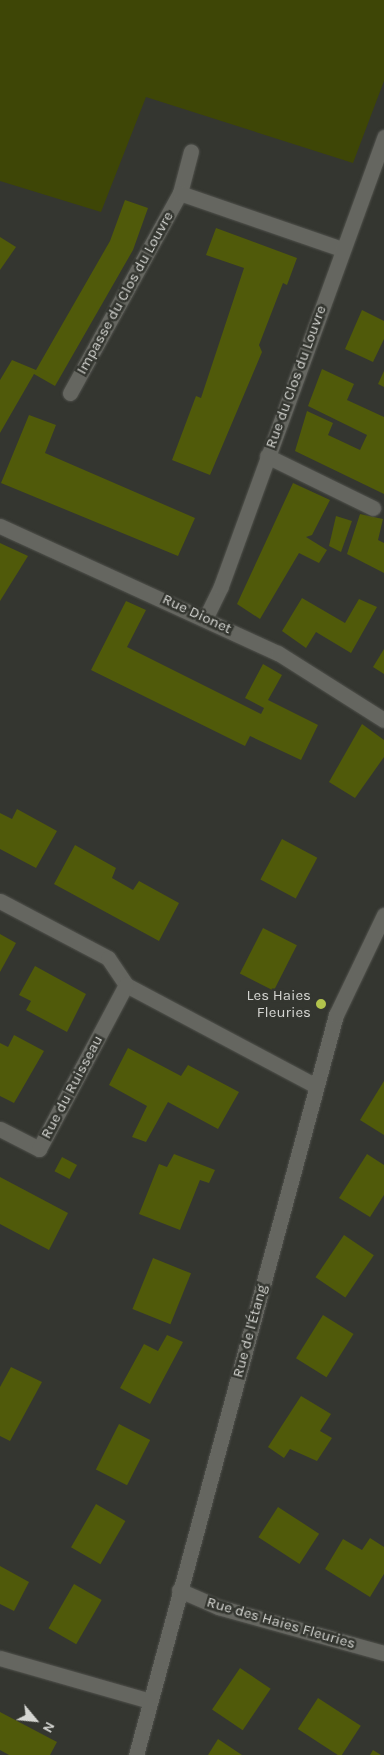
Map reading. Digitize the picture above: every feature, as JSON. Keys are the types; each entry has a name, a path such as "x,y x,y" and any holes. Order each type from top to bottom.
{"street":[{"name":"Rue du Clos du Louvre","path":"206,617 221,586 342,248 384,137"},
{"name":"Impasse du Clos du Louvre","path":"70,393 180,193 191,151"},
{"path":"180,193 342,248"},
{"path":"267,456 372,508"},
{"name":"Rue Dionet","path":"0,526 206,617 278,653 384,720"},
{"path":"0,901 108,958 126,985 316,1086"},
{"name":"Rue de l'Étang","path":"136,1755 179,1590 336,1015 384,915"},
{"name":"Rue du Ruisseau","path":"0,1128 39,1149 126,985"},
{"name":"Rue des Haies Fleuries","path":"179,1590 218,1607 384,1653"},
{"path":"0,1658 150,1701"}],"green space":[{"path":"0,0 384,0 384,81 353,163 146,97 101,212 0,181"}],"building":[{"path":"125,200 148,208 133,250 55,386 34,374 0,433 0,380 12,360 36,370 110,241"},
{"path":"216,228 297,258 287,285 283,283 259,345 262,352 210,475 172,460 196,396 201,398 244,268 206,255"},
{"path":"0,237 16,247 0,270"},
{"path":"362,310 384,321 384,339 373,362 345,349"},
{"path":"322,369 354,384 347,400 384,417 384,494 295,451 307,411 333,423 328,435 360,450 367,435 308,406"},
{"path":"384,371 384,387 378,384"},
{"path":"29,415 56,425 45,453 195,518 178,556 1,483"},
{"path":"293,483 330,500 312,535 306,537 327,550 319,563 299,553 260,619 237,604"},
{"path":"360,514 383,519 378,540 384,543 384,573 347,554"},
{"path":"336,516 352,521 341,552 329,546"},
{"path":"0,543 28,556 0,601"},
{"path":"302,598 345,623 359,599 377,607 351,653 316,632 306,648 282,631"},
{"path":"126,601 146,610 127,647 261,714 264,708 245,698 263,664 282,675 268,700 318,725 301,760 250,736 245,746 91,670"},
{"path":"384,649 384,674 373,667"},
{"path":"362,724 384,740 384,757 355,798 329,782"},
{"path":"17,809 57,831 36,868 0,849 0,813 12,819"},
{"path":"282,839 317,858 296,898 260,880"},
{"path":"75,845 116,868 112,878 133,890 139,881 179,903 159,941 54,884"},
{"path":"263,928 297,945 274,991 240,973"},
{"path":"0,934 16,943 0,972"},
{"path":"35,966 86,994 67,1032 26,1010 31,1001 19,995"},
{"path":"14,1035 44,1051 14,1103 0,1096 0,1043 8,1047"},
{"path":"128,1048 181,1076 188,1065 239,1092 218,1129 168,1102 146,1142 132,1137 147,1106 109,1085"},
{"path":"384,1081 384,1135 360,1120"},
{"path":"174,1154 215,1170 209,1183 200,1180 180,1230 139,1214 159,1164 167,1167"},
{"path":"367,1154 384,1165 384,1195 370,1217 339,1198"},
{"path":"62,1157 77,1165 69,1179 54,1171"},
{"path":"0,1177 68,1213 49,1250 0,1224"},
{"path":"344,1235 374,1255 345,1297 315,1277"},
{"path":"153,1258 191,1273 170,1324 132,1309"},
{"path":"323,1315 354,1334 327,1377 296,1358"},
{"path":"167,1335 183,1342 150,1404 120,1388 144,1344 158,1351"},
{"path":"11,1367 42,1382 10,1441 0,1436 0,1387"},
{"path":"301,1396 331,1414 320,1431 332,1438 317,1461 290,1449 284,1458 268,1447"},
{"path":"119,1424 150,1440 127,1485 96,1469"},
{"path":"96,1504 125,1521 100,1564 71,1547"},
{"path":"278,1507 319,1534 299,1564 258,1537"},
{"path":"370,1538 384,1547 384,1574 370,1597 325,1569 343,1539 362,1550"},
{"path":"0,1566 29,1582 14,1611 0,1604"},
{"path":"74,1584 102,1600 76,1644 48,1628"},
{"path":"240,1668 271,1689 243,1730 212,1709"},
{"path":"318,1698 361,1726 342,1755 338,1755 298,1729"},
{"path":"0,1712 57,1742 50,1755 9,1755 0,1750"},
{"path":"218,1739 242,1755 208,1755"},
{"path":"373,1750 381,1755 370,1755"}],"place":[{"name":"Les Haies Fleuries","path":"321,1004"}]}
